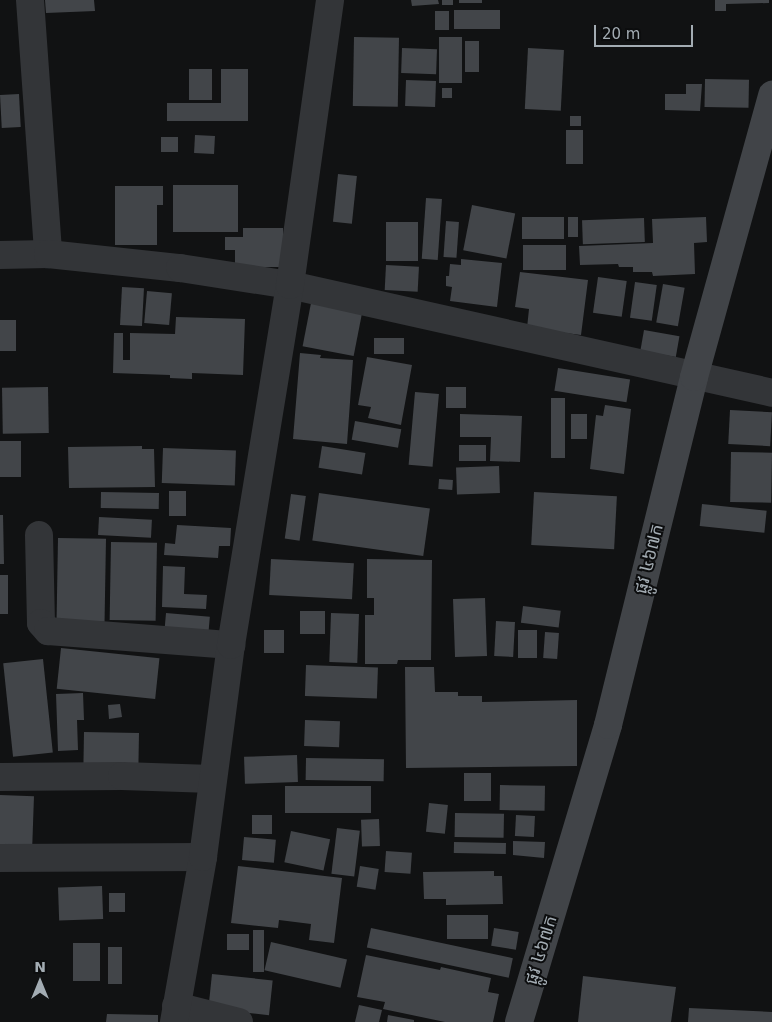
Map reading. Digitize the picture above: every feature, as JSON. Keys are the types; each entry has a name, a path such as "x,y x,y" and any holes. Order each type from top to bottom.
{"street":[{"path":"30,0 48,254"},
{"path":"239,1022 175,1014 203,856 231,645 290,285 330,0"},
{"name":"ផ្លូវ ៤៦៧ក","path":"519,1022 608,725 694,377 772,95"},
{"path":"0,255 48,254 180,268 290,285 772,393"},
{"path":"39,535 41,623 48,632 231,645"},
{"path":"0,777 122,776 212,779"},
{"path":"0,858 203,856"}],"building":[{"path":"45,0 94,0 95,11 46,13"},
{"path":"411,0 438,0 439,4 412,6"},
{"path":"442,0 453,0 453,5 442,5"},
{"path":"459,0 482,0 482,3 459,3"},
{"path":"715,0 769,0 769,3 726,4 726,11 715,11"},
{"path":"454,10 500,10 500,29 454,29"},
{"path":"435,11 449,11 449,30 435,30"},
{"path":"354,37 399,38 398,107 353,106"},
{"path":"439,37 462,37 462,83 439,83"},
{"path":"465,41 479,41 479,72 465,72"},
{"path":"402,48 437,49 436,74 401,73"},
{"path":"528,48 564,50 561,111 525,109"},
{"path":"189,69 212,69 212,100 189,100"},
{"path":"221,69 248,69 248,121 167,121 167,103 221,103"},
{"path":"705,79 749,80 749,108 705,107"},
{"path":"406,80 436,81 435,107 405,106"},
{"path":"686,84 702,84 700,111 665,110 665,94 686,94"},
{"path":"442,88 452,88 452,98 442,98"},
{"path":"19,94 21,127 2,128 0,95"},
{"path":"570,116 581,116 581,126 570,126"},
{"path":"566,130 583,130 583,164 566,164"},
{"path":"195,135 215,136 214,154 194,153"},
{"path":"161,137 178,137 178,152 161,152"},
{"path":"338,174 357,176 352,224 333,222"},
{"path":"173,185 238,185 238,232 173,232"},
{"path":"115,186 163,186 163,205 157,205 157,245 115,245"},
{"path":"426,198 442,199 438,260 422,259"},
{"path":"472,205 515,213 506,259 463,250"},
{"path":"522,217 564,217 564,239 522,239"},
{"path":"568,217 578,217 578,237 568,237"},
{"path":"706,217 707,242 694,243 695,274 653,276 652,272 633,272 633,267 619,267 618,264 580,265 579,246 653,243 652,219"},
{"path":"644,218 645,242 583,244 582,220"},
{"path":"446,221 459,222 456,258 443,257"},
{"path":"386,222 418,222 418,261 386,261"},
{"path":"243,228 283,228 283,267 235,267 235,250 225,250 225,237 243,237"},
{"path":"523,245 566,245 566,270 523,270"},
{"path":"461,259 502,263 497,307 450,301 452,287 446,286 446,276 449,276 450,264 461,265"},
{"path":"386,265 419,267 418,292 385,290"},
{"path":"520,272 588,280 581,335 527,328 529,309 515,307"},
{"path":"598,277 627,281 622,317 593,313"},
{"path":"635,282 657,285 652,321 630,318"},
{"path":"663,284 685,288 678,326 656,322"},
{"path":"122,287 144,288 142,326 120,325"},
{"path":"147,291 172,293 169,325 144,323"},
{"path":"311,303 362,313 354,356 303,346"},
{"path":"176,317 245,319 243,375 192,373 192,379 170,378 170,375 113,373 114,333 123,333 123,360 130,360 130,333 175,334"},
{"path":"0,320 16,320 16,351 0,351"},
{"path":"644,330 679,336 676,357 640,351"},
{"path":"374,338 404,338 404,354 374,354"},
{"path":"300,353 321,355 320,358 353,360 347,444 293,439"},
{"path":"367,357 412,365 401,425 368,418 371,407 358,405"},
{"path":"558,368 630,379 627,402 554,391"},
{"path":"48,387 49,433 3,434 2,388"},
{"path":"446,387 466,387 466,408 446,408"},
{"path":"415,392 439,394 433,467 409,465"},
{"path":"551,398 565,398 565,458 551,458"},
{"path":"605,405 631,409 624,474 590,469 596,415 603,416"},
{"path":"730,410 772,412 770,446 728,444"},
{"path":"460,414 522,416 520,462 490,461 491,437 460,437"},
{"path":"571,414 587,414 587,439 571,439"},
{"path":"355,421 401,429 398,448 352,440"},
{"path":"0,441 21,441 21,477 0,477"},
{"path":"459,445 486,445 486,461 459,461"},
{"path":"142,446 142,449 154,449 155,487 69,488 68,447"},
{"path":"322,446 365,453 362,475 319,468"},
{"path":"163,448 236,451 235,486 162,483"},
{"path":"731,452 772,453 771,503 730,502"},
{"path":"499,466 500,493 457,494 456,468"},
{"path":"439,479 453,480 452,490 438,489"},
{"path":"169,491 186,491 186,516 169,516"},
{"path":"101,492 159,493 159,509 101,508"},
{"path":"534,492 617,496 614,549 531,545"},
{"path":"319,493 430,509 423,556 312,541"},
{"path":"291,494 306,496 300,541 285,539"},
{"path":"702,504 767,511 764,533 700,526"},
{"path":"0,515 3,515 4,564 0,564"},
{"path":"99,517 152,520 151,538 98,535"},
{"path":"177,525 231,528 230,546 219,546 218,558 164,555 165,543 175,544"},
{"path":"58,538 106,539 105,622 57,621"},
{"path":"111,542 157,543 156,621 110,620"},
{"path":"271,559 354,563 352,599 269,595"},
{"path":"367,559 432,560 431,660 398,660 397,664 365,664 365,615 374,615 374,598 367,598"},
{"path":"163,566 185,567 184,594 207,595 206,609 162,607"},
{"path":"0,575 8,575 8,614 0,614"},
{"path":"485,598 487,656 455,657 453,599"},
{"path":"523,606 561,611 559,628 521,623"},
{"path":"300,611 325,611 325,634 300,634"},
{"path":"166,613 210,617 208,643 164,639"},
{"path":"331,613 359,614 357,663 329,662"},
{"path":"496,621 515,622 513,657 494,656"},
{"path":"264,630 284,630 284,653 264,653"},
{"path":"518,630 537,630 537,658 518,658"},
{"path":"545,632 559,633 557,659 543,658"},
{"path":"61,648 159,658 155,699 57,689"},
{"path":"43,659 53,752 13,757 3,663"},
{"path":"306,665 378,668 377,698 305,696"},
{"path":"405,667 434,667 435,692 458,692 458,696 482,696 482,702 577,700 577,766 406,768"},
{"path":"83,693 84,720 77,720 78,750 58,751 56,694"},
{"path":"120,704 122,717 109,719 108,705"},
{"path":"305,720 340,721 339,747 304,746"},
{"path":"84,732 139,733 138,768 83,767"},
{"path":"297,755 298,782 245,784 244,757"},
{"path":"306,758 384,759 384,781 306,780"},
{"path":"464,773 491,773 491,801 464,801"},
{"path":"500,785 545,786 545,811 500,810"},
{"path":"285,786 371,786 371,813 285,813"},
{"path":"0,795 34,796 32,851 0,850"},
{"path":"429,803 448,805 445,834 426,832"},
{"path":"455,813 504,814 504,838 455,837"},
{"path":"252,815 272,815 272,834 252,834"},
{"path":"516,815 535,816 534,837 515,836"},
{"path":"379,819 380,846 362,847 361,820"},
{"path":"337,828 360,831 354,876 331,874"},
{"path":"291,831 330,839 323,871 284,862"},
{"path":"244,837 276,840 274,863 242,860"},
{"path":"513,841 545,842 544,858 513,855"},
{"path":"454,842 506,843 506,854 454,853"},
{"path":"386,851 412,853 410,874 385,872"},
{"path":"238,866 342,878 334,943 309,940 311,924 279,920 278,928 231,923"},
{"path":"360,866 379,869 375,890 357,887"},
{"path":"494,871 494,876 502,876 503,904 446,905 446,899 424,899 423,872"},
{"path":"102,886 103,919 59,921 58,888"},
{"path":"109,893 125,893 125,912 109,912"},
{"path":"447,915 488,915 488,939 447,939"},
{"path":"371,928 513,958 509,978 367,948"},
{"path":"494,928 519,932 516,950 491,946"},
{"path":"253,930 264,930 264,972 253,972"},
{"path":"227,934 249,934 249,950 227,950"},
{"path":"271,942 347,960 340,988 264,970"},
{"path":"73,943 100,943 100,981 73,981"},
{"path":"108,947 122,947 122,984 108,984"},
{"path":"366,955 440,970 441,967 491,978 488,992 499,994 493,1022 445,1022 383,1009 385,1002 357,997"},
{"path":"212,974 273,980 269,1015 208,1009"},
{"path":"583,976 676,987 671,1022 578,1022"},
{"path":"359,1005 382,1010 379,1022 355,1022"},
{"path":"689,1008 772,1012 772,1022 688,1022"},
{"path":"107,1014 158,1015 158,1022 106,1022"},
{"path":"388,1015 414,1020 414,1022 387,1022"}]}
